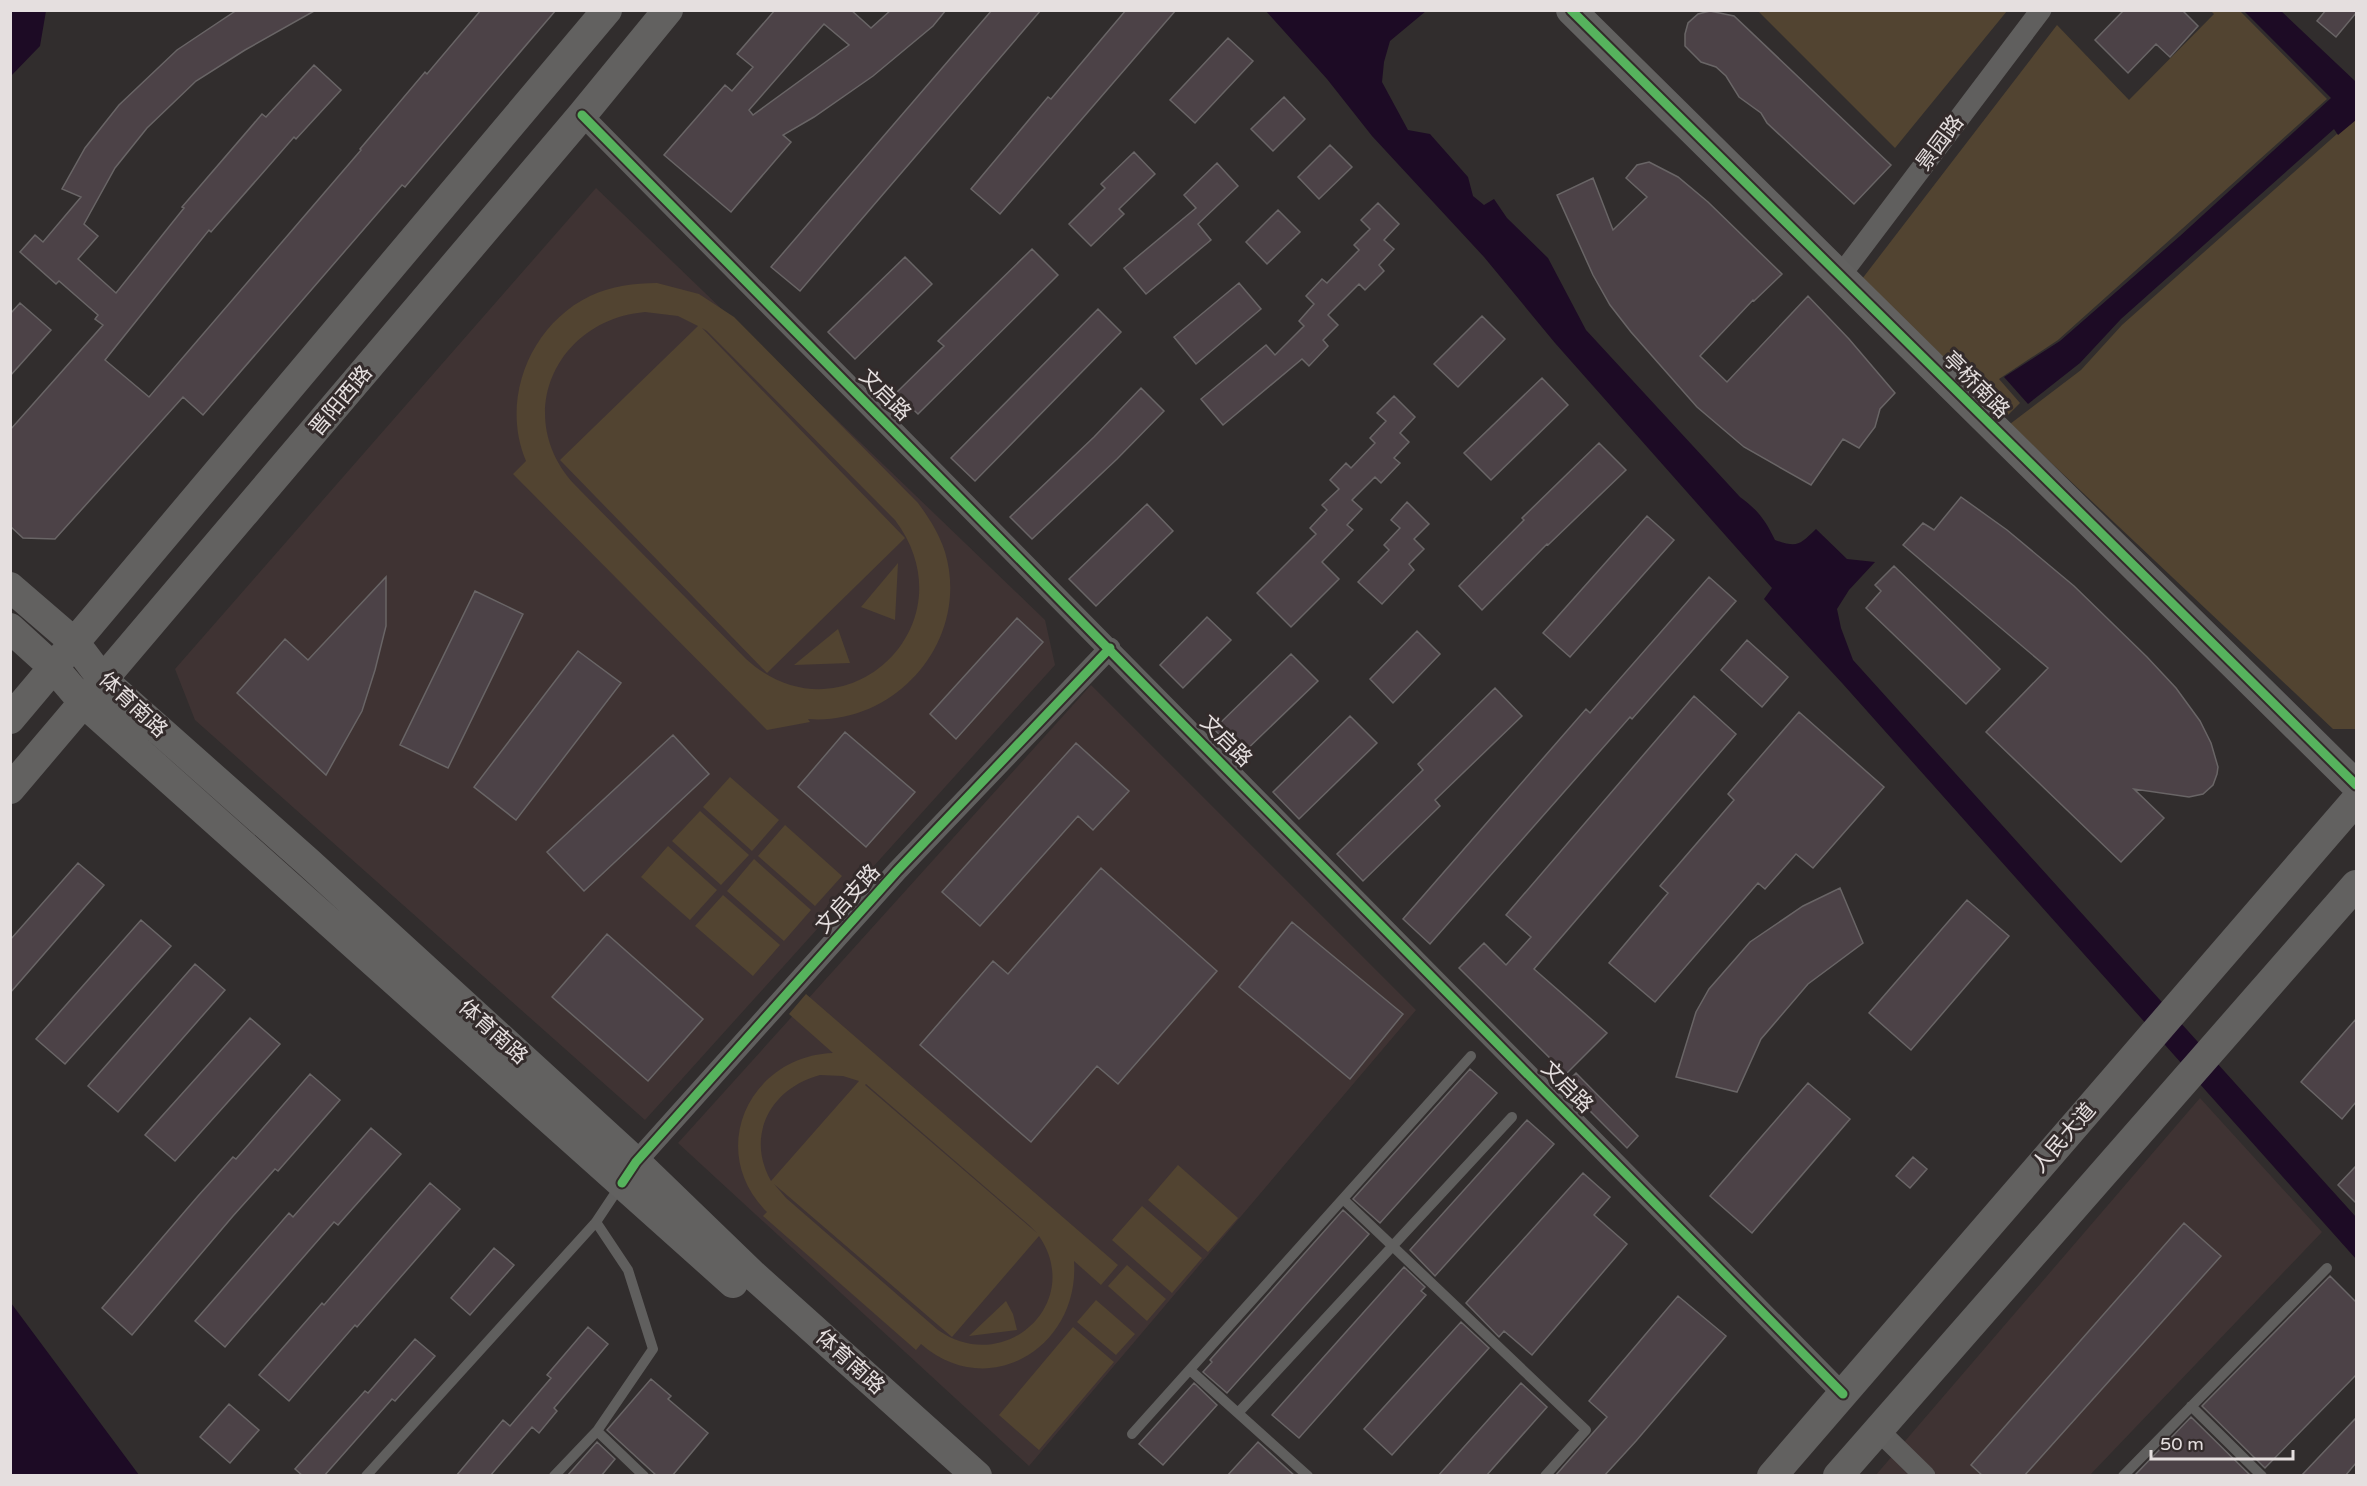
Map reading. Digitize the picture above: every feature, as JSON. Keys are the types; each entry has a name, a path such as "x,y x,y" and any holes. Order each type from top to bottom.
{"main road":[{"path":"10,719 607,10"},
{"name":"晋阳西路","path":"10,789 582,115 668,10"},
{"name":"亭桥南路","path":"1571,10 2356,785"},
{"name":"体育南路","path":"10,587 75,644 103,680 308,862 946,1476"},
{"name":"体育南路","path":"10,628 54,668 84,703 629,1172 753,1275 977,1476"},
{"name":"人民大道","path":"1772,1476 2356,800"},
{"path":"1838,1476 2356,885"}],"street":[{"name":"景园路","path":"1840,276 2041,10"},
{"name":"文启路","path":"582,115 1843,1394"},
{"name":"文启支路","path":"629,1172 897,871 1110,648"},
{"path":"1878,1430 1925,1476"}],"lane":[{"path":"1131,1434 1471,1056"},
{"path":"1238,1413 1512,1117"},
{"path":"366,1476 596,1222 629,1172"},
{"path":"1342,1199 1586,1430 1545,1476"},
{"path":"554,1476 597,1431 653,1349 628,1270 596,1222"},
{"path":"2123,1476 2327,1268"},
{"path":"1190,1370 1308,1476"},
{"path":"2191,1406 2262,1476"},
{"path":"597,1431 644,1476"}],"shaded area":[{"path":"11,10 46,11 40,46 11,76"},
{"path":"1266,11 1426,11 1390,41 1384,62 1382,82 1408,130 1430,134 1468,177 1473,196 1484,205 1494,199 1507,218 1548,258 1586,330 1740,497 1756,511 1775,540 1798,544 1816,529 1847,559 1875,562 1849,590 1837,609 1841,628 1853,660 2356,1217 2356,1259 1842,683 1764,599 1772,588 1555,343 1484,257 1372,136 1327,79"},
{"path":"1758,11 2007,11 1895,148"},
{"path":"2211,11 2240,11 2327,99 2058,340 1999,379 2020,403 2006,417 1862,279 2057,25 2129,100 2214,14"},
{"path":"2244,11 2281,11 2356,80 2356,120 2338,135 2334,129 2121,319 2080,363 2028,404 2004,377 2060,341 2180,236 2331,98"},
{"path":"2356,117 2356,729 2333,729 2010,424 2081,370 2122,325"},
{"path":"596,188 1045,620 1055,665 645,1120 195,720 175,669"},
{"path":"657,283 699,294 734,317 918,503 937,532 945,552 950,584 947,616 937,645 920,671 897,692 871,708 841,717 808,719 810,722 767,730 513,474 526,461 519,438 517,414 519,390 526,366 551,325 569,309 590,296 615,287","holes":["645,312 678,316 698,326 560,460 765,671 746,659 574,484 556,457 546,430 546,402 553,376 567,352 588,333 614,319","702,328 895,520 903,536","904,539 915,560 919,598 908,633 886,662 857,681 821,689 783,683 767,673"]},
{"path":"898,563 895,620 861,607"},
{"path":"838,629 850,663 794,665"},
{"path":"1091,685 1416,1010 1029,1466 678,1143"},
{"path":"730,777 779,820 752,851 703,807"},
{"path":"700,811 749,855 721,885 672,841"},
{"path":"785,825 842,876 815,906 758,856"},
{"path":"668,846 717,890 690,920 641,877"},
{"path":"754,859 811,910 784,941 727,891"},
{"path":"723,895 780,945 753,976 695,926"},
{"path":"806,994 1118,1265 1101,1285 1074,1261 1072,1292 1062,1319 1046,1341 1025,1357 1001,1366 974,1368 947,1361 921,1344 916,1350 763,1216 767,1212 749,1187 739,1161 739,1135 746,1110 759,1088 779,1070 804,1058 833,1053 789,1014","holes":["820,1075 843,1076 859,1081 771,1181 764,1164 761,1147 762,1131 767,1116 776,1102 803,1081","866,1084 1037,1233 865,1085","774,1184 951,1337 938,1330 786,1198","1039,1236 1051,1261 1052,1286 1045,1308 1030,1326 1011,1339 988,1345 963,1342 952,1337"]},
{"path":"2200,1098 2322,1232 2090,1475 1875,1476"},
{"path":"1178,1165 1238,1218 1208,1252 1148,1200"},
{"path":"1142,1206 1202,1258 1172,1293 1112,1240"},
{"path":"1127,1265 1166,1299 1147,1321 1108,1286"},
{"path":"1096,1300 1135,1334 1116,1355 1077,1322"},
{"path":"1006,1301 1013,1314 1017,1330 969,1336"},
{"path":"11,1303 139,1475 11,1475"},
{"path":"1073,1327 1114,1362 1039,1450 999,1415"}],"building":[{"path":"237,10 316,10 196,81 147,128 115,168 84,224 98,236 78,259 116,293 184,208 182,207 262,114 266,117 314,65 341,90 296,139 294,137 211,232 209,230 105,360 149,397 425,72 427,74 481,10 556,10 405,187 402,185 203,415 183,397 55,539 23,538 10,526 10,430 103,325 95,319 98,315 59,281 56,284 20,252 35,235 43,242 81,197 62,189 85,148 119,105 177,50"},
{"path":"775,10 851,10 871,28 891,10 946,10 933,26 873,76 814,117 783,135 791,142 731,212 664,155 725,85 732,91 753,67 737,54","holes":["824,24 849,45 753,115 749,110"]},
{"path":"992,10 1041,10 800,291 771,267"},
{"path":"1126,10 1176,10 1000,214 971,189 1048,97 1051,99"},
{"path":"2124,10 2182,10 2198,26 2170,57 2156,44 2128,73 2095,40"},
{"path":"2326,10 2356,10 2356,13 2336,37 2317,21"},
{"path":"1710,11 1734,16 1891,165 1854,204 1767,123 1761,113 1739,97 1726,76 1716,67 1701,62 1685,46 1688,23 1698,14"},
{"path":"1228,38 1253,61 1195,123 1170,100"},
{"path":"1284,97 1305,119 1273,151 1251,129"},
{"path":"1330,145 1352,167 1319,199 1298,177"},
{"path":"1134,152 1155,174 1119,209 1124,214 1091,246 1069,224 1105,188 1101,184"},
{"path":"1649,162 1678,177 1708,202 1782,274 1753,300 1700,356 1727,382 1808,296 1849,339 1895,393 1880,409 1875,427 1859,448 1843,439 1811,485 1744,447 1697,407 1631,332 1610,305 1593,275 1557,195 1593,178 1613,230 1647,197 1626,178 1637,165"},
{"path":"1217,163 1238,186 1198,224 1211,240 1146,294 1124,268 1196,208 1184,195"},
{"path":"1378,203 1399,224 1384,240 1394,249 1379,265 1384,271 1365,290 1359,284 1328,315 1338,325 1323,340 1328,346 1309,366 1302,359 1223,425 1201,399 1266,345 1275,355 1304,326 1299,321 1314,304 1306,296 1322,279 1327,283 1359,250 1354,245 1370,229 1361,220"},
{"path":"1278,210 1300,232 1267,264 1246,242"},
{"path":"1032,249 1058,275 918,414 896,393 944,346 938,341"},
{"path":"905,257 932,284 855,359 828,332"},
{"path":"1239,283 1261,309 1196,364 1174,337"},
{"path":"20,303 51,330 10,376 10,314"},
{"path":"1098,309 1121,332 975,481 951,458"},
{"path":"1482,316 1505,339 1458,387 1434,364"},
{"path":"1542,378 1568,405 1491,480 1464,453"},
{"path":"1141,388 1164,411 1032,539 1010,517 1094,437"},
{"path":"1394,396 1415,417 1400,433 1409,442 1394,458 1400,463 1381,483 1375,477 1352,500 1362,509 1347,525 1353,530 1322,562 1339,579 1291,627 1257,593 1316,534 1310,528 1327,510 1322,505 1339,489 1330,480 1346,463 1351,468 1375,443 1370,438 1386,421 1377,413"},
{"path":"1599,443 1626,470 1547,544 1482,610 1459,586 1524,520 1522,518"},
{"path":"1961,497 2007,530 2074,586 2147,657 2176,688 2200,721 2211,743 2218,767 2217,774 2213,785 2203,794 2189,797 2134,789 2164,818 2121,862 1986,732 2048,668 1903,545 1923,523 1934,530"},
{"path":"1407,502 1429,524 1414,539 1424,549 1409,564 1414,570 1382,604 1358,582 1389,550 1384,545 1400,528 1391,520"},
{"path":"1147,504 1173,531 1096,606 1069,579"},
{"path":"1647,516 1674,540 1570,657 1543,633"},
{"path":"1894,566 2000,669 1966,704 1866,608 1881,591 1875,585"},
{"path":"386,577 386,626 375,670 362,711 326,775 237,693 285,639 308,660"},
{"path":"1709,577 1736,601 1632,719 1630,717 1430,944 1403,919 1586,709 1590,713"},
{"path":"475,591 523,614 448,768 400,745"},
{"path":"1207,617 1231,640 1183,688 1160,665"},
{"path":"1017,618 1043,642 956,739 930,714"},
{"path":"1417,631 1440,654 1393,703 1370,679"},
{"path":"1747,640 1788,677 1762,707 1721,670"},
{"path":"578,651 621,683 516,820 474,787"},
{"path":"1291,654 1318,681 1240,756 1214,729"},
{"path":"1495,688 1522,716 1435,800 1440,806 1363,881 1337,854 1423,770 1418,764"},
{"path":"1694,696 1736,734 1534,969 1607,1033 1566,1074 1459,968 1484,943 1506,965 1531,937 1506,915"},
{"path":"1799,712 1884,787 1813,868 1796,854 1765,889 1758,883 1655,1002 1609,963 1668,893 1660,886 1734,800 1728,794"},
{"path":"1350,716 1377,743 1299,819 1273,792"},
{"path":"845,732 915,792 866,847 798,787"},
{"path":"673,735 709,774 584,891 547,852"},
{"path":"1076,743 1129,791 1093,830 1078,816 980,926 942,892"},
{"path":"78,863 104,885 10,993 10,940"},
{"path":"1101,868 1217,971 1118,1084 1097,1066 1031,1142 920,1045 993,961 1008,974"},
{"path":"1840,888 1863,943 1808,984 1761,1039 1737,1092 1676,1077 1696,1012 1709,989 1750,942 1803,906"},
{"path":"1967,900 2009,936 1911,1050 1869,1013"},
{"path":"141,920 171,946 65,1064 36,1039"},
{"path":"1292,922 1403,1014 1350,1079 1239,987"},
{"path":"607,934 703,1019 648,1081 552,997"},
{"path":"195,964 225,990 118,1112 88,1086"},
{"path":"250,1018 280,1044 175,1161 145,1135"},
{"path":"2356,1019 2356,1102 2342,1119 2301,1082"},
{"path":"1470,1069 1497,1093 1380,1223 1353,1199"},
{"path":"1576,1073 1638,1136 1627,1148 1564,1085"},
{"path":"310,1074 340,1100 278,1171 275,1169 233,1216 132,1335 102,1308 198,1196 233,1157 236,1159"},
{"path":"1808,1083 1850,1119 1752,1233 1710,1196"},
{"path":"1527,1120 1554,1144 1435,1276 1410,1250"},
{"path":"371,1128 401,1154 338,1225 334,1222 225,1347 195,1321 289,1213 293,1217"},
{"path":"1913,1157 1927,1169 1910,1188 1896,1176"},
{"path":"2356,1166 2356,1203 2338,1185"},
{"path":"1583,1173 1610,1197 1594,1215 1627,1244 1532,1355 1504,1331 1499,1337 1466,1303"},
{"path":"430,1183 460,1209 289,1401 259,1375 322,1303 324,1305"},
{"path":"1343,1210 1369,1234 1227,1393 1203,1372 1212,1362 1210,1360"},
{"path":"2184,1223 2221,1256 2024,1476 1983,1476 1971,1465"},
{"path":"494,1248 514,1265 470,1315 451,1298"},
{"path":"1404,1267 1425,1287 1421,1291 1426,1295 1299,1438 1272,1415"},
{"path":"2330,1276 2356,1302 2356,1375 2265,1468 2202,1406"},
{"path":"1678,1296 1726,1336 1604,1476 1555,1476 1607,1417 1589,1401"},
{"path":"1461,1322 1489,1348 1392,1455 1364,1429"},
{"path":"588,1327 608,1344 554,1408 557,1411 539,1433 532,1427 490,1476 456,1476 503,1420 510,1426 551,1378 547,1375"},
{"path":"415,1339 435,1356 395,1401 392,1399 324,1476 303,1476 295,1469 365,1391 368,1393"},
{"path":"651,1379 671,1396 668,1399 708,1433 672,1476 657,1476 607,1430"},
{"path":"1194,1383 1217,1405 1163,1465 1139,1444"},
{"path":"1521,1383 1547,1407 1486,1476 1438,1476"},
{"path":"229,1404 259,1430 230,1463 200,1437"},
{"path":"2191,1417 2251,1476 2134,1476"},
{"path":"2356,1418 2356,1463 2345,1476 2301,1476"},
{"path":"597,1442 615,1459 601,1476 567,1476"},
{"path":"1258,1442 1295,1476 1227,1476"}],"cycle path":[{"path":"1571,10 2356,785"},
{"path":"582,115 1843,1394"},
{"path":"622,1183 636,1162 897,871 1110,648"}]}
